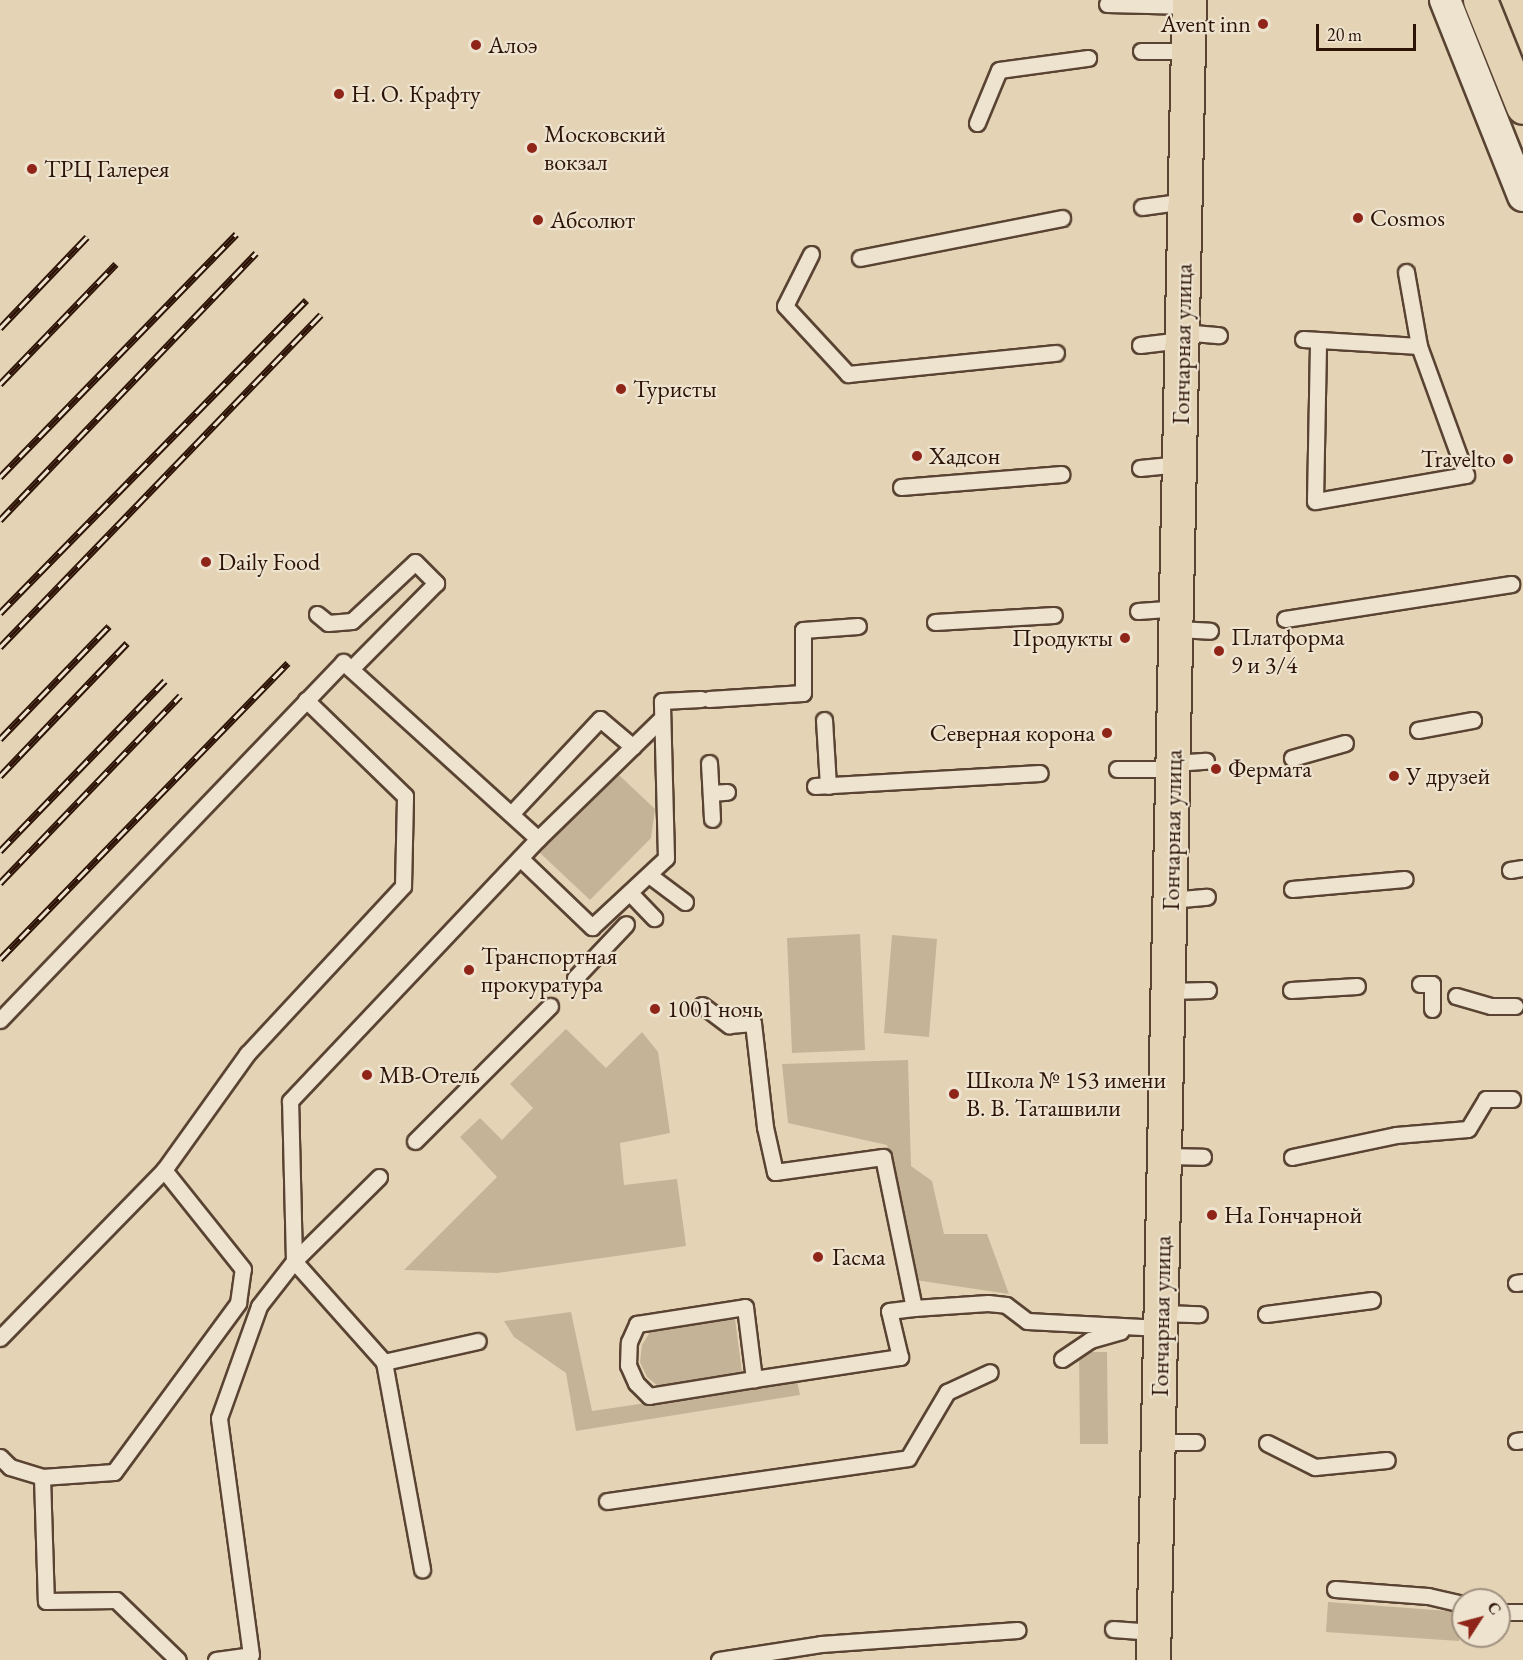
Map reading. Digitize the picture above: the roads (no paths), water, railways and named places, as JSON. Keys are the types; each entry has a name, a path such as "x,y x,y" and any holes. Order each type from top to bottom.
{"main road":[{"path":"1480,0 1523,107"},
{"name":"Гончарная улица","path":"1153,1646 1158,1442 1152,1323 1164,1156 1189,3"}],"street":[{"path":"1445,0 1523,196"}],"lane":[{"path":"1107,4 1189,3"},
{"path":"1141,51 1188,51"},
{"path":"977,123 999,70 1088,57"},
{"path":"1142,207 1185,201"},
{"path":"860,258 1062,218"},
{"path":"811,254 785,306 848,374 1056,353"},
{"path":"1406,272 1419,346 1466,475 1315,501 1311,340 1419,346"},
{"path":"1140,345 1182,336 1219,334"},
{"path":"1140,468 1180,464"},
{"path":"901,487 1061,474"},
{"path":"317,614 328,623 352,621 415,562 436,583 351,669"},
{"path":"1285,619 1511,584"},
{"path":"1138,610 1210,630"},
{"path":"935,622 1054,615"},
{"path":"520,858 592,927 666,858 662,701 803,693 803,630 858,626"},
{"path":"0,1020 343,662 538,839"},
{"path":"0,1338 164,1170 247,1054 403,886 405,796 306,700"},
{"path":"511,814 600,719 633,747"},
{"path":"422,1570 384,1362 294,1261 290,1101 538,839 661,719"},
{"path":"824,720 821,786 1040,774"},
{"path":"1418,730 1473,720"},
{"path":"1292,758 1345,743"},
{"path":"1117,768 1174,766 1206,761"},
{"path":"709,763 712,819"},
{"path":"711,793 727,792"},
{"path":"649,875 686,902"},
{"path":"1292,890 1405,879"},
{"path":"630,893 654,918"},
{"path":"1170,900 1207,897"},
{"path":"575,978 626,924"},
{"path":"1420,984 1432,984 1432,1009"},
{"path":"1291,990 1357,986"},
{"path":"1168,991 1208,990"},
{"path":"1456,996 1491,1006 1515,1006"},
{"path":"702,1005 729,1025 753,1023 765,1127 775,1172 883,1157 914,1308"},
{"path":"415,1141 550,1006"},
{"path":"1292,1158 1396,1135 1468,1129 1486,1099 1512,1099"},
{"path":"1164,1156 1203,1157"},
{"path":"0,1456 10,1467 42,1477 114,1472 238,1303 243,1269 164,1170"},
{"path":"216,1660 251,1657 219,1418 259,1306 294,1261 379,1177"},
{"path":"1266,1314 1372,1300"},
{"path":"754,1379 745,1307 638,1324 629,1342 628,1365 636,1383 649,1396 900,1357 889,1311 988,1303 1005,1305 1027,1321 1152,1323"},
{"path":"1062,1359 1090,1340 1152,1323 1199,1314"},
{"path":"384,1362 478,1341"},
{"path":"607,1501 908,1458 947,1392 990,1372"},
{"path":"1158,1442 1196,1442"},
{"path":"1268,1443 1315,1467 1387,1460"},
{"path":"42,1477 46,1601 116,1600 178,1660"},
{"path":"1335,1589 1428,1596 1451,1601"},
{"path":"1113,1629 1153,1646"},
{"path":"719,1660 1018,1630"}],"railway":[{"path":"0,477 236,234"},
{"path":"0,328 87,237"},
{"path":"0,520 256,253"},
{"path":"0,384 116,264"},
{"path":"0,613 306,300"},
{"path":"0,647 321,315"},
{"path":"0,739 109,626"},
{"path":"0,776 127,643"},
{"path":"0,959 288,663"},
{"path":"0,851 165,681"},
{"path":"0,883 180,696"}],"place":[{"name":"Avent inn","path":"1263,24"},
{"name":"Алоэ","path":"476,45"},
{"name":"Н. О. Крафту","path":"339,94"},
{"name":"Московский вокзал","path":"532,148"},
{"name":"ТРЦ Галерея","path":"32,169"},
{"name":"Cosmos","path":"1358,218"},
{"name":"Абсолют","path":"538,220"},
{"name":"Туристы","path":"621,389"},
{"name":"Хадсон","path":"917,456"},
{"name":"Travelto","path":"1508,459"},
{"name":"Daily Food","path":"206,562"},
{"name":"Продукты","path":"1125,638"},
{"name":"Платформа 9 и 3/4","path":"1219,651"},
{"name":"Северная корона","path":"1107,733"},
{"name":"Фермата","path":"1216,769"},
{"name":"У друзей","path":"1394,776"},
{"name":"Транспортная прокуратура","path":"469,970"},
{"name":"1001 ночь","path":"655,1009"},
{"name":"МВ-Отель","path":"367,1075"},
{"name":"Школа № 153 имени В. В. Таташвили","path":"954,1094"},
{"name":"На Гончарной","path":"1212,1215"},
{"name":"Гасма","path":"818,1257"}]}
